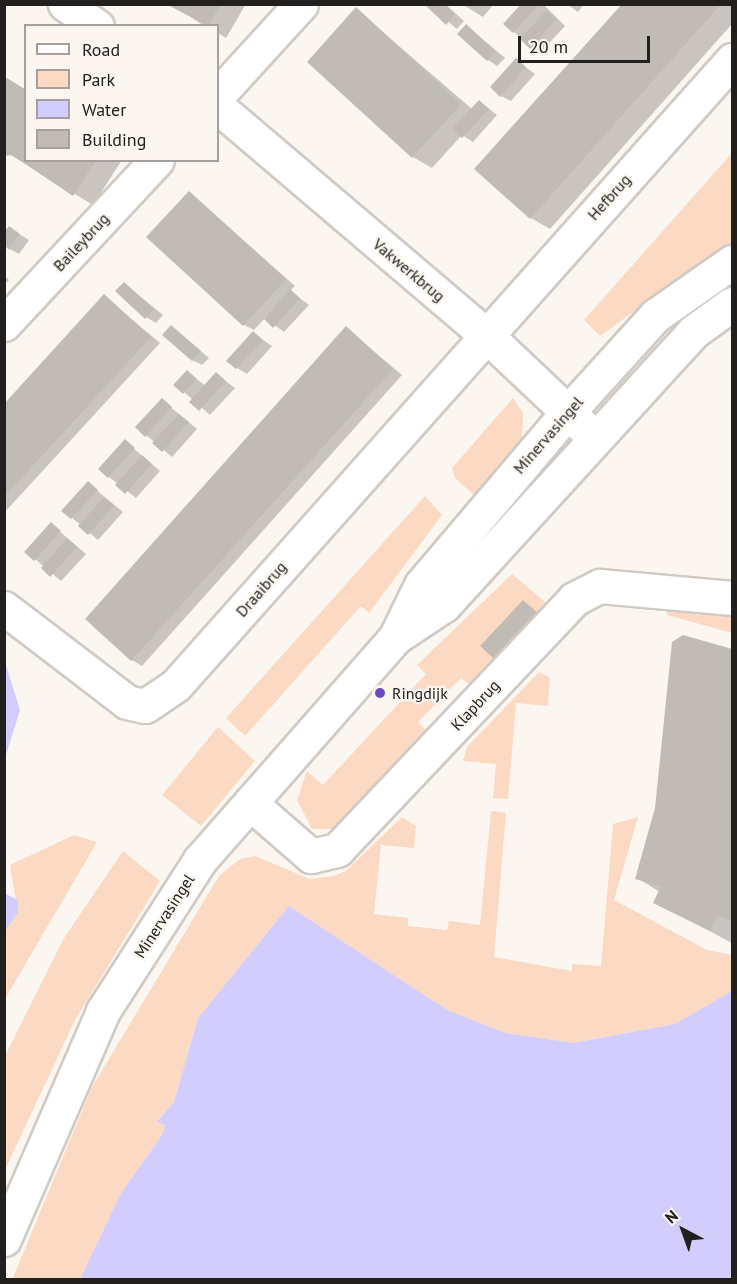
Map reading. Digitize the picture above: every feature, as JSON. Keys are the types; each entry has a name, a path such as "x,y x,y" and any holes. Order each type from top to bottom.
{"street":[{"path":"66,4 94,24"},
{"path":"219,94 301,4"},
{"name":"Hefbrug","path":"485,334 732,60"},
{"name":"Vakwerkbrug","path":"219,108 485,334 595,438"},
{"name":"Baileybrug","path":"4,324 154,162"},
{"name":"Minervasingel","path":"4,1239 103,1011 177,893 250,803 394,638 421,585 567,413 656,315 732,262"},
{"name":"Minervasingel","path":"394,638 444,606 693,332 732,304"},
{"name":"Draaibrug","path":"4,608 105,689 145,706 176,685 485,334"},
{"name":"Klapbrug","path":"250,803 311,856 337,850 574,599 600,586 732,598"}],"green space":[{"path":"732,153 732,248 705,260 600,336 584,320"},
{"path":"513,398 523,413 522,438 514,456 475,496 455,478 452,468"},
{"path":"425,496 442,515 369,613 361,606 245,736 226,718"},
{"path":"512,574 546,603 471,686 461,678 418,722 428,733 335,829 312,829 297,800 307,771 323,785 426,674 417,665"},
{"path":"666,607 732,614 732,633 667,615"},
{"path":"539,672 550,678 548,706 516,703 508,799 493,798 496,764 463,761 467,747"},
{"path":"218,727 255,761 201,826 162,795"},
{"path":"491,811 506,813 494,957 572,971 572,964 601,966 613,824 638,817 614,900 707,950 732,955 732,991 675,1024 572,1043 506,1033 447,1010 289,906 198,1018 174,1102 157,1120 165,1125 162,1135 121,1193 80,1279 12,1280 92,1087 219,876 240,859 255,856 310,879 334,876 346,871 402,817 416,826 414,848 381,845 374,914 408,918 408,926 447,930 449,921 480,925"},
{"path":"74,835 97,842 5,999 5,931 18,913 10,865"},
{"path":"123,851 160,881 75,1020 5,1170 5,1056 64,938"}],"water":[{"path":"5,662 20,710 5,758"},
{"path":"4,893 18,900 18,913 5,931"},
{"path":"289,906 447,1010 506,1033 573,1043 675,1024 732,991 732,1279 80,1279 121,1193 162,1135 165,1125 157,1121 174,1102 198,1018"}],"building":[{"path":"166,4 221,4 209,24 204,24"},
{"path":"424,4 444,4 455,14 446,25"},
{"path":"521,4 539,4 513,33 503,24"},
{"path":"622,4 721,4 530,219 474,169"},
{"path":"356,7 461,104 412,158 307,62"},
{"path":"546,11 556,19 530,49 520,39"},
{"path":"466,24 496,52 487,61 457,34"},
{"path":"516,58 526,67 500,97 490,87"},
{"path":"4,77 24,89 24,162 95,162 73,196 12,155 4,156"},
{"path":"479,100 489,109 462,138 452,129"},
{"path":"189,191 286,279 243,326 146,237"},
{"path":"9,226 20,234 8,250 4,232"},
{"path":"124,282 154,309 145,319 115,291"},
{"path":"290,289 300,298 273,328 264,319"},
{"path":"104,294 151,337 4,497 4,404"},
{"path":"171,325 201,351 192,361 162,335"},
{"path":"346,326 393,369 131,661 85,619"},
{"path":"253,331 263,340 236,369 226,361"},
{"path":"187,370 197,379 183,394 173,385"},
{"path":"216,372 226,381 199,411 189,402"},
{"path":"162,398 172,407 145,437 135,427"},
{"path":"179,414 189,422 162,452 152,443"},
{"path":"125,439 135,448 108,478 98,469"},
{"path":"142,455 152,464 125,494 115,485"},
{"path":"88,481 98,490 71,519 61,511"},
{"path":"104,497 114,506 88,535 78,526"},
{"path":"51,522 61,531 34,561 24,552"},
{"path":"67,538 77,547 50,577 41,568"},
{"path":"523,600 538,613 495,660 480,646"},
{"path":"683,635 732,649 732,921 717,916 710,931 653,903 661,886 635,879 655,808 672,642"}],"place":[{"name":"Ringdijk","path":"380,693"}]}
